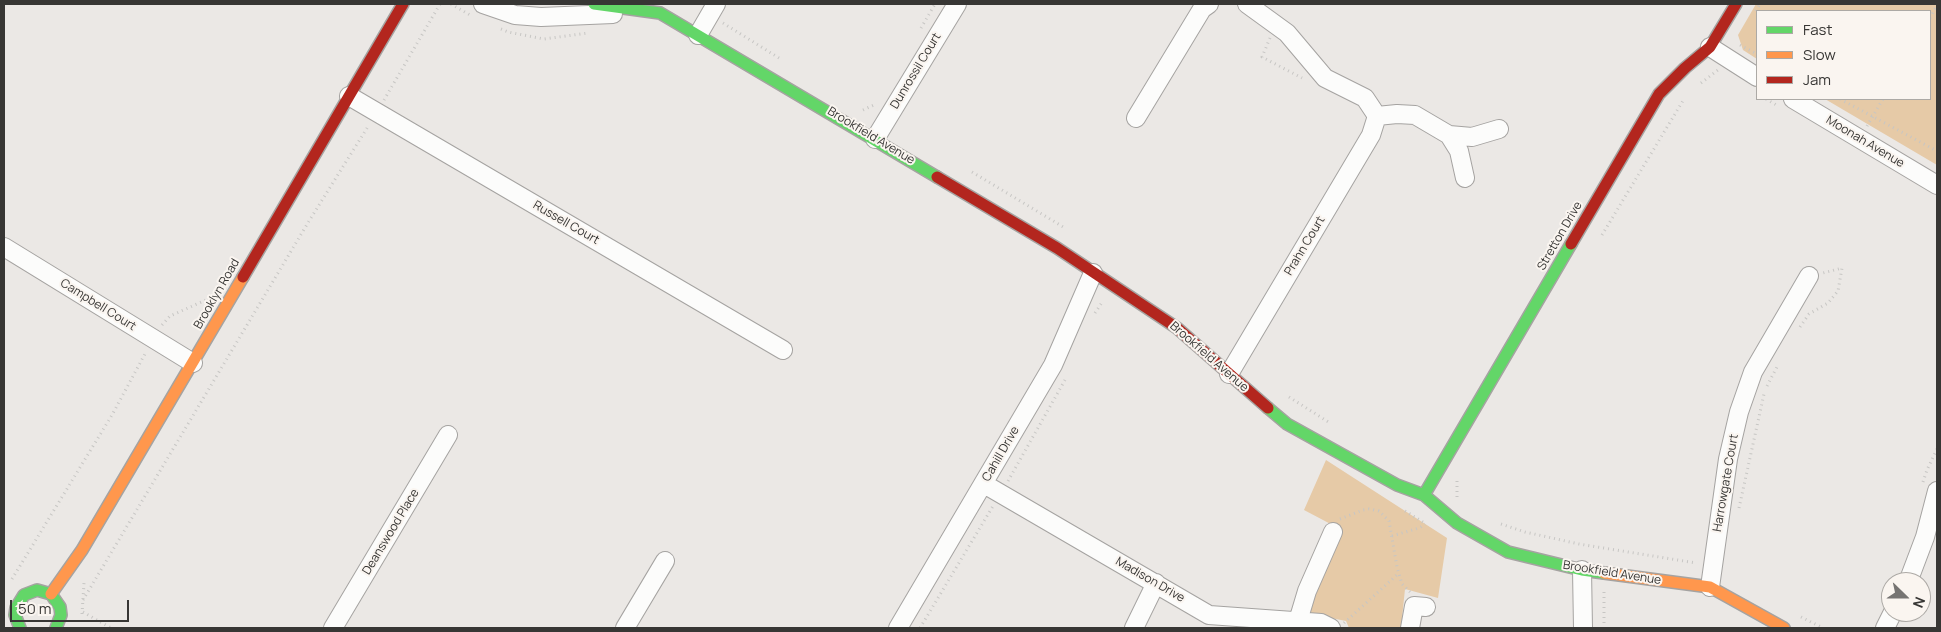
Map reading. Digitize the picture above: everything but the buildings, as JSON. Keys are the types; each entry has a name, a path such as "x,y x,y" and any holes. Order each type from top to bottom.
{"street":[{"name":"Brooklyn Road","path":"51,594 82,550 403,4"},
{"name":"Brookfield Avenue","path":"594,4 664,8 698,35 1057,248 1177,328 1287,424 1397,485 1424,495 1457,523 1508,552 1582,570 1710,587 1784,628"},
{"name":"Dunrossil Court","path":"875,139 957,4"},
{"path":"1136,118 1202,9 1210,4"},
{"path":"1247,4 1287,33 1324,78 1365,98 1377,116 1415,115 1449,135 1472,137 1499,130"},
{"name":"Stretton Drive","path":"1424,495 1659,94 1684,68 1710,47 1736,4"},
{"path":"485,8 516,15 541,16 664,8"},
{"path":"698,35 713,9"},
{"path":"1710,47 1756,77"},
{"name":"Russell Court","path":"349,96 783,350"},
{"name":"Moonah Avenue","path":"1795,100 1937,184"},
{"name":"Prahn Court","path":"1229,374 1371,135 1377,116"},
{"path":"1449,135 1459,151 1465,178"},
{"name":"Campbell Court","path":"4,247 193,363"},
{"name":"Cahill Drive","path":"898,628 1053,365 1093,273"},
{"name":"Harrowgate Court","path":"1710,587 1728,459 1739,412 1753,372 1809,276"},
{"name":"Deanswood Place","path":"333,628 448,435"},
{"name":"Madison Drive","path":"984,484 1209,614 1322,623 1331,628"},
{"path":"1912,572 1925,537 1937,491"},
{"path":"1298,621 1307,591 1333,532"},
{"path":"625,628 665,561"},
{"path":"1582,570 1582,628"},
{"path":"1134,628 1156,583"},
{"path":"20,628 17,622 16,608 24,595 37,590 51,594 60,607 61,626"},
{"path":"1410,628 1414,606 1426,607"}],"path":[{"path":"83,600 440,4"},
{"path":"451,4 485,8"},
{"path":"1931,16 1937,5"},
{"path":"713,9 786,62"},
{"path":"1275,24 1262,57 1309,82"},
{"path":"493,26 508,32 544,39 589,33"},
{"path":"1736,43 1756,53"},
{"path":"1695,88 1718,70 1726,75"},
{"path":"1600,237 1687,94"},
{"path":"1842,100 1937,151"},
{"path":"1860,139 1882,100"},
{"path":"857,106 885,122"},
{"path":"969,170 1055,220 1070,231"},
{"path":"1799,329 1809,314 1828,303 1838,292 1842,268 1809,276"},
{"path":"11,580 112,415 160,327 170,316 220,293 233,293"},
{"path":"1738,514 1766,388 1782,358"},
{"path":"1284,394 1334,426"},
{"path":"1457,474 1457,499"},
{"path":"1333,532 1337,520 1351,513 1369,508 1379,511 1389,522 1402,584 1426,607"},
{"path":"1498,522 1525,532 1579,544 1712,566"},
{"path":"1392,536 1419,528 1425,524"},
{"path":"1337,628 1399,573"},
{"path":"1604,586 1604,628"},
{"path":"82,612 111,628"},
{"path":"1798,615 1822,628"}],"shaded area":[{"path":"1756,4 1937,4 1937,165 1827,100 1931,100 1931,10 1756,10 1756,58 1743,50 1738,35"},
{"path":"1326,460 1447,538 1438,598 1405,589 1401,628 1349,628 1346,621 1306,613 1342,530 1304,510"}],"traffic: fast":[{"path":"594,4 660,13 937,177"},
{"path":"1424,495 1571,244"},
{"path":"1268,408 1287,424 1397,485 1424,495 1457,523 1508,552 1582,570 1604,573"},
{"path":"20,628 15,615 16,608 24,595 37,590 51,594 60,607 61,615 56,628"}],"traffic: slow":[{"path":"51,594 82,550 243,277"},
{"path":"1604,573 1710,587 1784,628"}],"traffic: jam":[{"path":"243,277 403,4"},
{"path":"1571,244 1659,94 1710,47 1736,4"},
{"path":"937,177 1057,248 1177,328 1268,408"}]}
